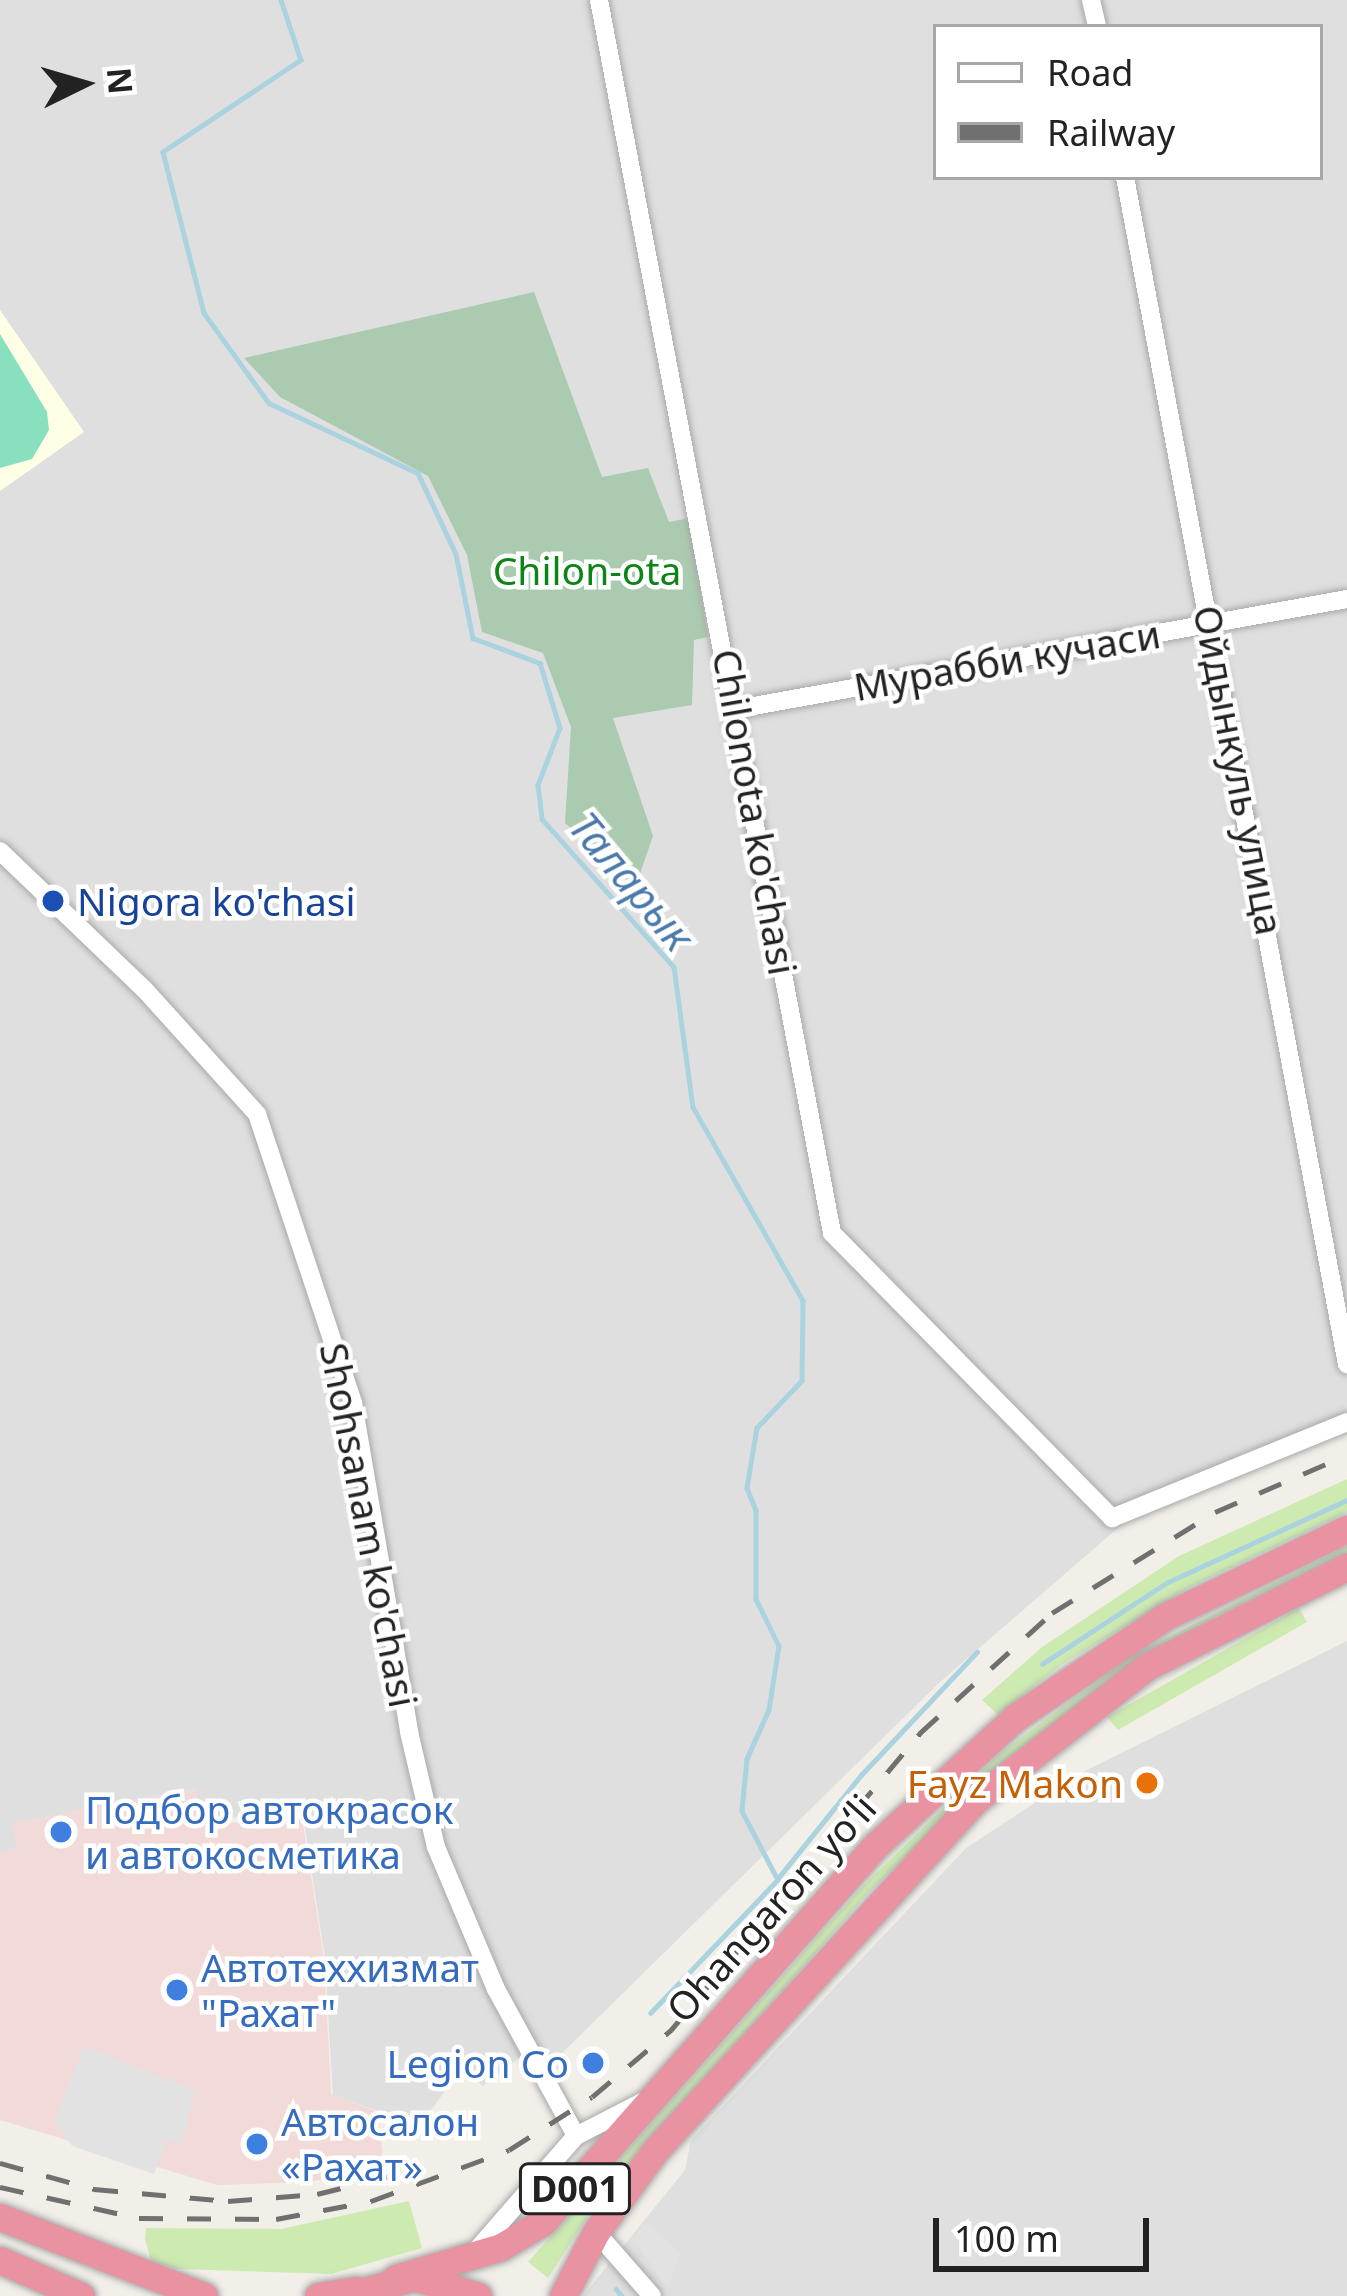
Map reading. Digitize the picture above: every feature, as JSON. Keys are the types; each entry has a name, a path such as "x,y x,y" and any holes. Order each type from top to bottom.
{"highway":[{"name":"Ohangaron yoʻli","path":"396,2278 472,2256 543,2222 875,1846 993,1736 1163,1617 1347,1529"},
{"name":"Ohangaron yoʻli","path":"563,2296 596,2232 654,2152 837,1943 989,1788 1146,1667 1347,1567"},
{"path":"0,2217 204,2296"},
{"path":"0,2260 81,2296"},
{"name":"D001","path":"318,2296 352,2293 396,2278 432,2279 478,2296"}],"street":[{"name":"Chilonota ko'chasi","path":"599,0 737,709 832,1233 1112,1518 1347,1422"},
{"name":"Ойдынкуль улица","path":"1126,180 1347,1364"},
{"name":"Мурабби кучаси","path":"737,709 1347,598"},
{"name":"Shohsanam ko'chasi","path":"0,851 144,989 257,1114 353,1403 409,1732 436,1846 496,1989 576,2136"},
{"path":"472,2256 576,2136 656,2094"},
{"path":"596,2232 652,2296"}],"shaded area":[{"path":"0,0 1347,0 1347,1426 1141,1508 939,1683 556,2059 521,2056 483,2086 462,2068 419,2126 333,2095 325,1959 302,1808 205,1821 195,1789 13,1823 17,1848 0,1854"},
{"path":"0,310 84,432 0,491"},
{"path":"1347,1641 1347,2296 583,2296 685,2170 691,2140 966,1848 1079,1774"},
{"path":"196,1789 203,1822 249,1823 301,1811 324,1959 331,2094 378,2112 384,2167 308,2182 217,2185 0,2120 0,1854 17,1848 12,1823"},
{"path":"84,2046 196,2091 181,2145 167,2139 154,2174 72,2146 54,2121"},
{"path":"646,2222 680,2253 667,2290 634,2238"}],"green space":[{"name":"Chilon-ota","path":"534,292 602,477 648,468 669,522 689,518 708,637 694,640 692,705 613,718 653,836 635,888 565,823 571,727 543,653 482,632 467,555 428,476 280,397 244,358"},
{"path":"0,334 47,412 49,430 32,459 0,468"},
{"path":"1347,1479 1347,1512 1190,1587 1061,1665 998,1715 982,1700 1042,1647 1179,1556"},
{"path":"1347,1546 1347,1555 1217,1616 1114,1678 1006,1761 868,1893 599,2199 548,2278 528,2262 862,1887 1000,1753 1133,1655"},
{"path":"1299,1608 1307,1622 1118,1730 1107,1717"},
{"path":"409,2201 422,2248 331,2274 177,2269 151,2261 145,2239 146,2228 281,2229"}],"waterway":[{"name":"Таларык","path":"281,0 301,60 163,152 204,313 269,403 418,473 456,554 473,638 540,663 560,728 538,785 542,819 674,967 693,1107 803,1301 802,1381 757,1428 747,1488 756,1510 756,1599 779,1646 769,1710 747,1759 742,1811 778,1880 651,2013"},
{"path":"1042,1664 1168,1582 1347,1500"},
{"path":"779,1877 861,1775 977,1652"},
{"name":"Таларык","path":"616,2289 622,2296"}],"railway":[{"path":"0,2187 139,2218 276,2219 371,2201 509,2150 592,2097 671,2030 920,1733 1052,1613 1215,1512 1347,1455"},
{"path":"0,2163 94,2189 228,2201 317,2194 402,2173"}],"place":[{"name":"Nigora ko'chasi","path":"53,901"},
{"name":"Fayz Makon","path":"1147,1783"},
{"name":"Подбор автокрасок и автокосметика","path":"61,1832"},
{"name":"Автотеххизмат \"Рахат\"","path":"177,1990"},
{"name":"Legion Co","path":"593,2063"},
{"name":"Автосалон «Рахат»","path":"257,2144"}]}
